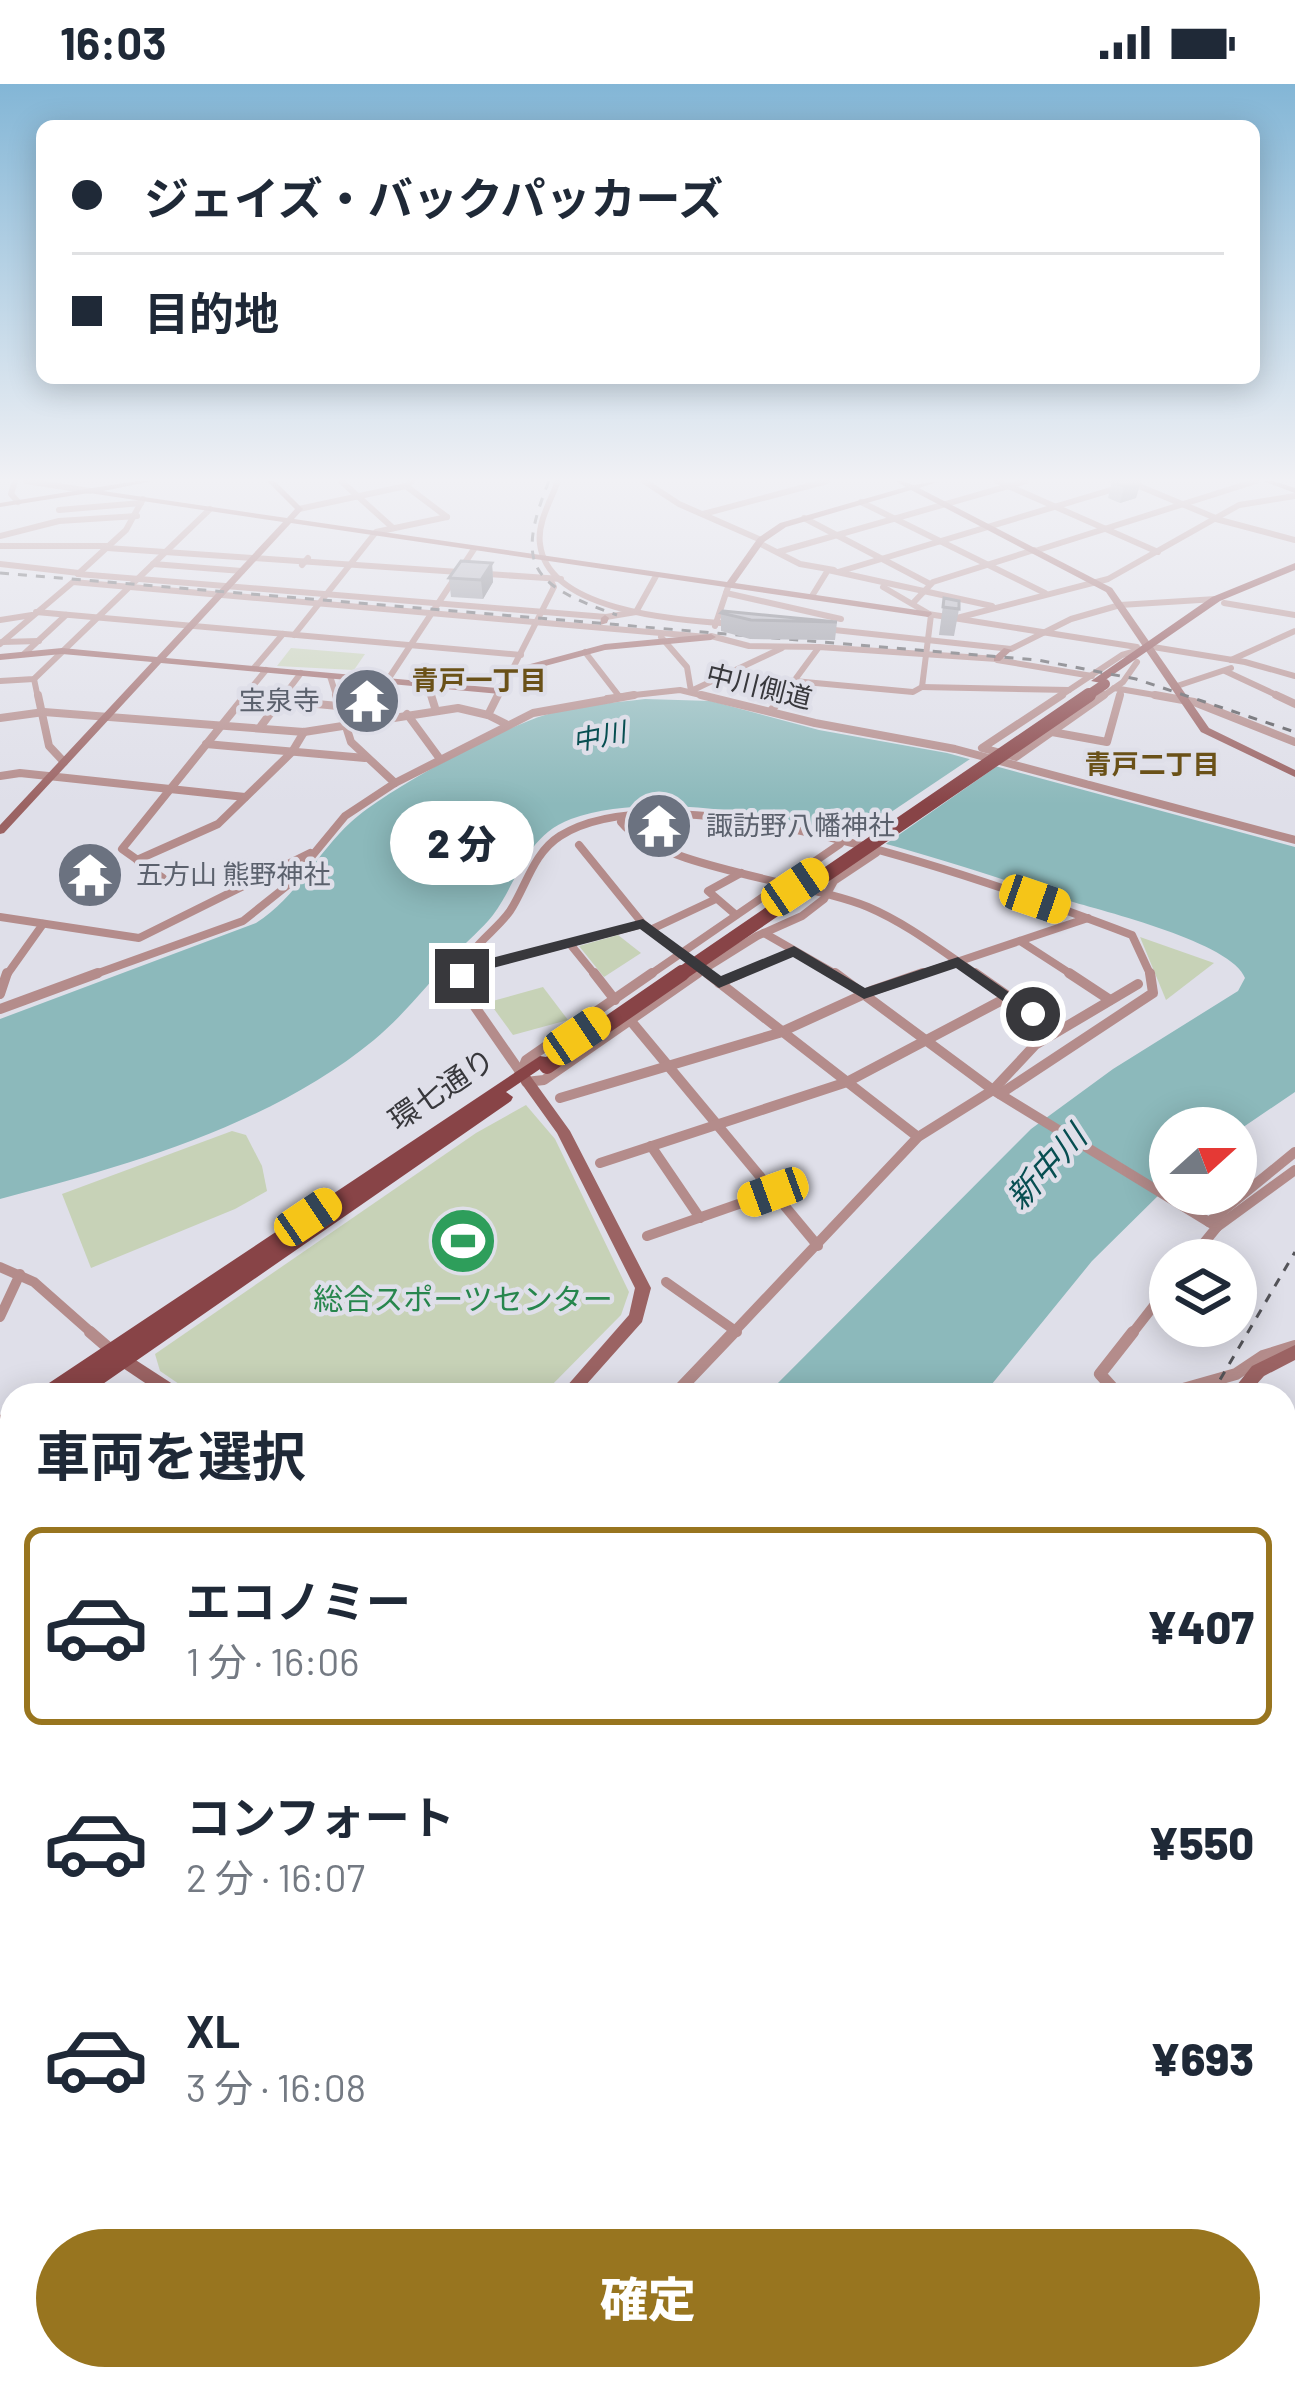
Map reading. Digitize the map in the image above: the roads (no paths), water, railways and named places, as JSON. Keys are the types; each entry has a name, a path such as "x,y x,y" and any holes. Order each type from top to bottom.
{"main road":[{"name":"環七通り","path":"68,1383 118,1355 1106,684 1146,649 1220,601 1249,589"},
{"name":"環七通り","path":"86,1383 118,1355"}],"street":[{"path":"1,643 62,589"},
{"path":"0,681 34,679 126,589"},
{"path":"192,589 327,594 658,630 713,631"},
{"path":"214,589 320,602 435,607"},
{"path":"294,635 331,589"},
{"path":"387,681 448,589"},
{"path":"488,715 553,589"},
{"path":"574,589 636,612 782,648 997,659 1185,702 1295,742"},
{"path":"604,621 636,612 649,589"},
{"path":"728,589 812,596 1232,660 1295,676"},
{"path":"728,589 841,619"},
{"path":"713,631 728,589"},
{"path":"812,596 816,589"},
{"path":"887,589 929,614"},
{"path":"914,602 926,589"},
{"path":"934,589 992,606"},
{"path":"1036,589 1045,593"},
{"path":"953,619 1065,589"},
{"path":"1103,589 1120,605 1146,649 1213,736 1295,774"},
{"path":"0,831 224,590"},
{"path":"997,659 1042,632 1120,605 1220,601 1295,615"},
{"path":"831,648 848,602"},
{"path":"0,620 34,613 97,617 520,655"},
{"path":"922,687 929,614"},
{"path":"24,654 66,615"},
{"path":"511,671 586,652 748,625"},
{"path":"809,628 1008,649"},
{"path":"658,630 687,667 691,691 782,648"},
{"path":"1232,660 1252,648 1270,648 1295,631"},
{"path":"163,878 122,849 244,698 283,634"},
{"path":"1,643 39,640"},
{"path":"771,711 819,647"},
{"path":"0,657 62,651 500,691"},
{"path":"586,652 619,696"},
{"path":"1174,687 1225,671 1233,666 1232,660"},
{"path":"1225,671 1295,704"},
{"path":"261,726 301,673"},
{"path":"330,676 343,726 365,758 395,783"},
{"path":"34,679 49,746 64,762"},
{"path":"794,681 913,692 922,687 1069,689 1106,684"},
{"path":"427,684 436,711"},
{"path":"1052,732 1107,742 1106,684"},
{"path":"1069,689 982,748 1016,757 1106,684"},
{"name":"中川側道","path":"0,1009 243,921 272,901 345,816 395,783 506,724 543,710 619,696 691,691 968,753 1295,840"},
{"path":"244,698 338,706"},
{"path":"137,860 218,824 292,752 316,704"},
{"path":"0,718 44,712 301,731 458,707 506,724"},
{"path":"407,714 440,759"},
{"path":"206,744 365,758"},
{"path":"0,776 245,797"},
{"path":"647,811 621,822 629,832 694,860 866,906 1058,1031"},
{"path":"578,1383 636,1318 643,1288 563,1131 467,993 462,971 506,918 528,874 559,835 586,823 647,811 731,819 876,853 1132,935 1155,990 999,1093 918,1137 686,1383"},
{"path":"523,1077 526,1060 840,844"},
{"path":"579,845 647,927 918,1137"},
{"path":"0,917 139,938 313,852"},
{"path":"523,1077 544,1080 764,933 802,916 827,894 834,881 876,853"},
{"path":"736,915 709,891 741,873"},
{"path":"462,971 647,927 716,899"},
{"path":"560,1099 782,1032 864,994 1088,918"},
{"path":"0,994 4,967 43,924"},
{"path":"764,933 864,994 999,1093 1209,1222"},
{"path":"1020,941 1110,1000"},
{"path":"570,944 615,1000"},
{"path":"719,983 794,951"},
{"path":"999,1093 1035,1045 1138,984"},
{"path":"600,1162 847,1082 1008,997"},
{"path":"631,1020 818,1246"},
{"path":"651,1146 700,1218"},
{"path":"1200,1239 1209,1222 1295,1152"},
{"path":"1209,1222 1295,1170"},
{"path":"647,1236 773,1192"},
{"path":"0,1268 48,1292 118,1355 159,1383"},
{"path":"0,1317 20,1274"},
{"path":"666,1282 737,1332"},
{"path":"1108,1383 1100,1374 1149,1312"},
{"path":"1204,1383 1236,1374 1263,1356 1295,1349"},
{"path":"1248,1383 1258,1371 1295,1349"}],"water":[{"path":"645,699 711,701 819,730 947,753 1295,847 1295,1092 1257,1118 1257,1107 1149,1107 1149,1205 1092,1261 993,1383 778,1383 1031,1129 1113,1069 1238,991 1245,978 1217,953 1165,930 887,844 750,814 685,807 624,808 571,819 543,836 489,920 396,1020 334,1070 196,1139 0,1199 0,1019 256,923 283,901 367,809 473,747 557,712"}],"railway":[{"path":"187,589 1038,660 1136,679 1295,732"},
{"path":"559,589 617,615"},
{"path":"1218,1383 1295,1252"}],"place":[{"name":"宝泉寺","path":"367,701"},
{"name":"諏訪野八幡神社","path":"659,826"},
{"name":"五方山 熊野神社","path":"90,875"},
{"name":"総合スポーツセンター","path":"463,1241"}],"district":[{"name":"青戸一丁目","path":"479,681"},
{"name":"青戸二丁目","path":"1152,765"}],"water label":[{"name":"中川","path":"599,737"},
{"name":"新中川","path":"1046,1167"}]}
